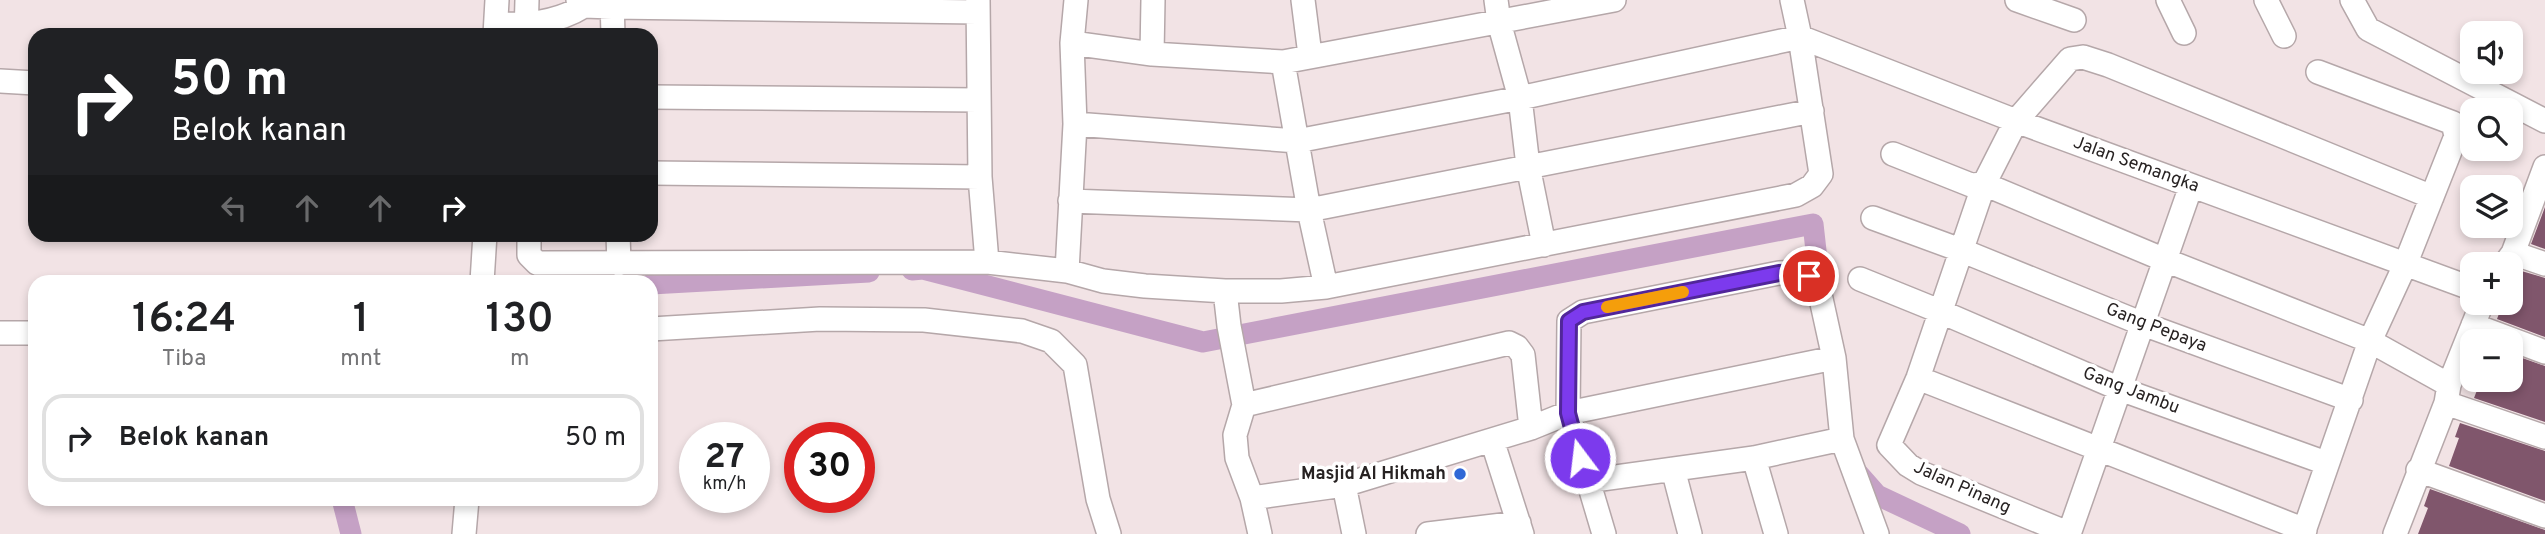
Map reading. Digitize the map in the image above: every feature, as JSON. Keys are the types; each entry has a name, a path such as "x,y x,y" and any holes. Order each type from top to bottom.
{"street":[{"path":"495,28 497,0"},
{"path":"526,28 527,0"},
{"path":"1067,271 1075,124 1072,43 1076,0"},
{"path":"1152,54 1153,0"},
{"path":"1303,0 1310,55"},
{"path":"1072,43 1152,54 1283,62 1498,11 1614,0"},
{"path":"529,242 529,255 537,263 987,262 1067,271 1113,282 1225,291 1282,291 1326,287 1797,195 1812,186 1821,174 1792,0"},
{"path":"2017,0 2074,20"},
{"path":"2168,0 2184,33"},
{"path":"2266,0 2284,36"},
{"path":"2352,0 2368,29 2545,121"},
{"path":"532,28 569,15 581,3 977,6 980,177 987,262"},
{"path":"612,3 613,28"},
{"path":"1498,11 1520,98 1528,166 1544,245"},
{"path":"1075,124 1297,141 1520,98 1800,37"},
{"name":"Jalan Semangka","path":"1800,37 2017,121 2460,284"},
{"path":"2318,72 2453,123 2456,136 2432,197 2405,265 2370,341 2304,532 2099,448 1917,378 1984,184 2017,121 2070,59 2083,57 2432,197"},
{"path":"1283,62 1309,210 1326,287"},
{"path":"0,81 28,83"},
{"path":"658,97 978,100"},
{"path":"1070,201 1309,210 1812,111"},
{"path":"1893,154 1971,184 1984,184 2165,260 2370,341 2447,394 2545,437"},
{"path":"658,173 980,177"},
{"path":"2512,252 2544,173"},
{"path":"2069,534 2191,186"},
{"name":"Gang Pepaya","path":"1873,218 1963,251 2143,324 2351,400"},
{"path":"483,275 485,242"},
{"path":"618,242 619,264"},
{"path":"2523,261 2545,264"},
{"path":"1604,534 1568,413 1569,321 1583,312 1779,273 1798,272 1809,276 1818,285 1834,358 1842,439 1877,534"},
{"name":"Gang Jambu","path":"1860,279 2120,388 2326,463"},
{"path":"1225,291 1244,405 1237,422 1237,458 1252,498 1260,534"},
{"path":"2395,534 2477,315"},
{"path":"658,329 820,319 924,320 1022,331 1051,341 1076,365 1098,499 1109,534"},
{"path":"2473,325 2545,352"},
{"path":"0,333 28,333"},
{"path":"1244,405 1509,343 1517,346 1523,355 1531,428"},
{"path":"1252,498 1344,485 1531,428 1568,413 1834,358"},
{"name":"Jalan Pinang","path":"1917,378 1889,445 1895,453 1921,473 2069,534"},
{"path":"1587,481 1754,458 1842,439"},
{"path":"1429,534 1520,528 1492,440"},
{"path":"1754,458 1776,534"},
{"path":"1673,469 1690,534"},
{"path":"2418,470 2545,516"},
{"path":"1344,485 1354,534"},
{"path":"464,534 466,506"}],"building":[{"path":"2545,207 2545,249 2531,244"},
{"path":"2523,271 2545,278 2545,337 2497,319 2498,315 2523,315"},
{"path":"2523,358 2545,366 2545,422 2474,398 2476,392 2523,392"},
{"path":"2460,423 2545,451 2545,501 2449,466 2459,438 2455,437"},
{"path":"2430,489 2545,530 2545,534 2418,534 2428,508 2424,506"}],"waterway":[{"path":"912,270 923,269 1203,342 1813,224 1821,295"},
{"path":"658,284 869,272"},
{"path":"1855,470 1877,495 1960,534"},
{"path":"344,506 351,534"}],"slow traffic":[{"path":"1607,307 1683,292"}],"place":[{"name":"Masjid Al Hikmah","path":"1460,474"}],"route":[{"path":"1580,458 1568,413 1569,321 1583,312 1779,273 1798,272 1809,276"}]}
